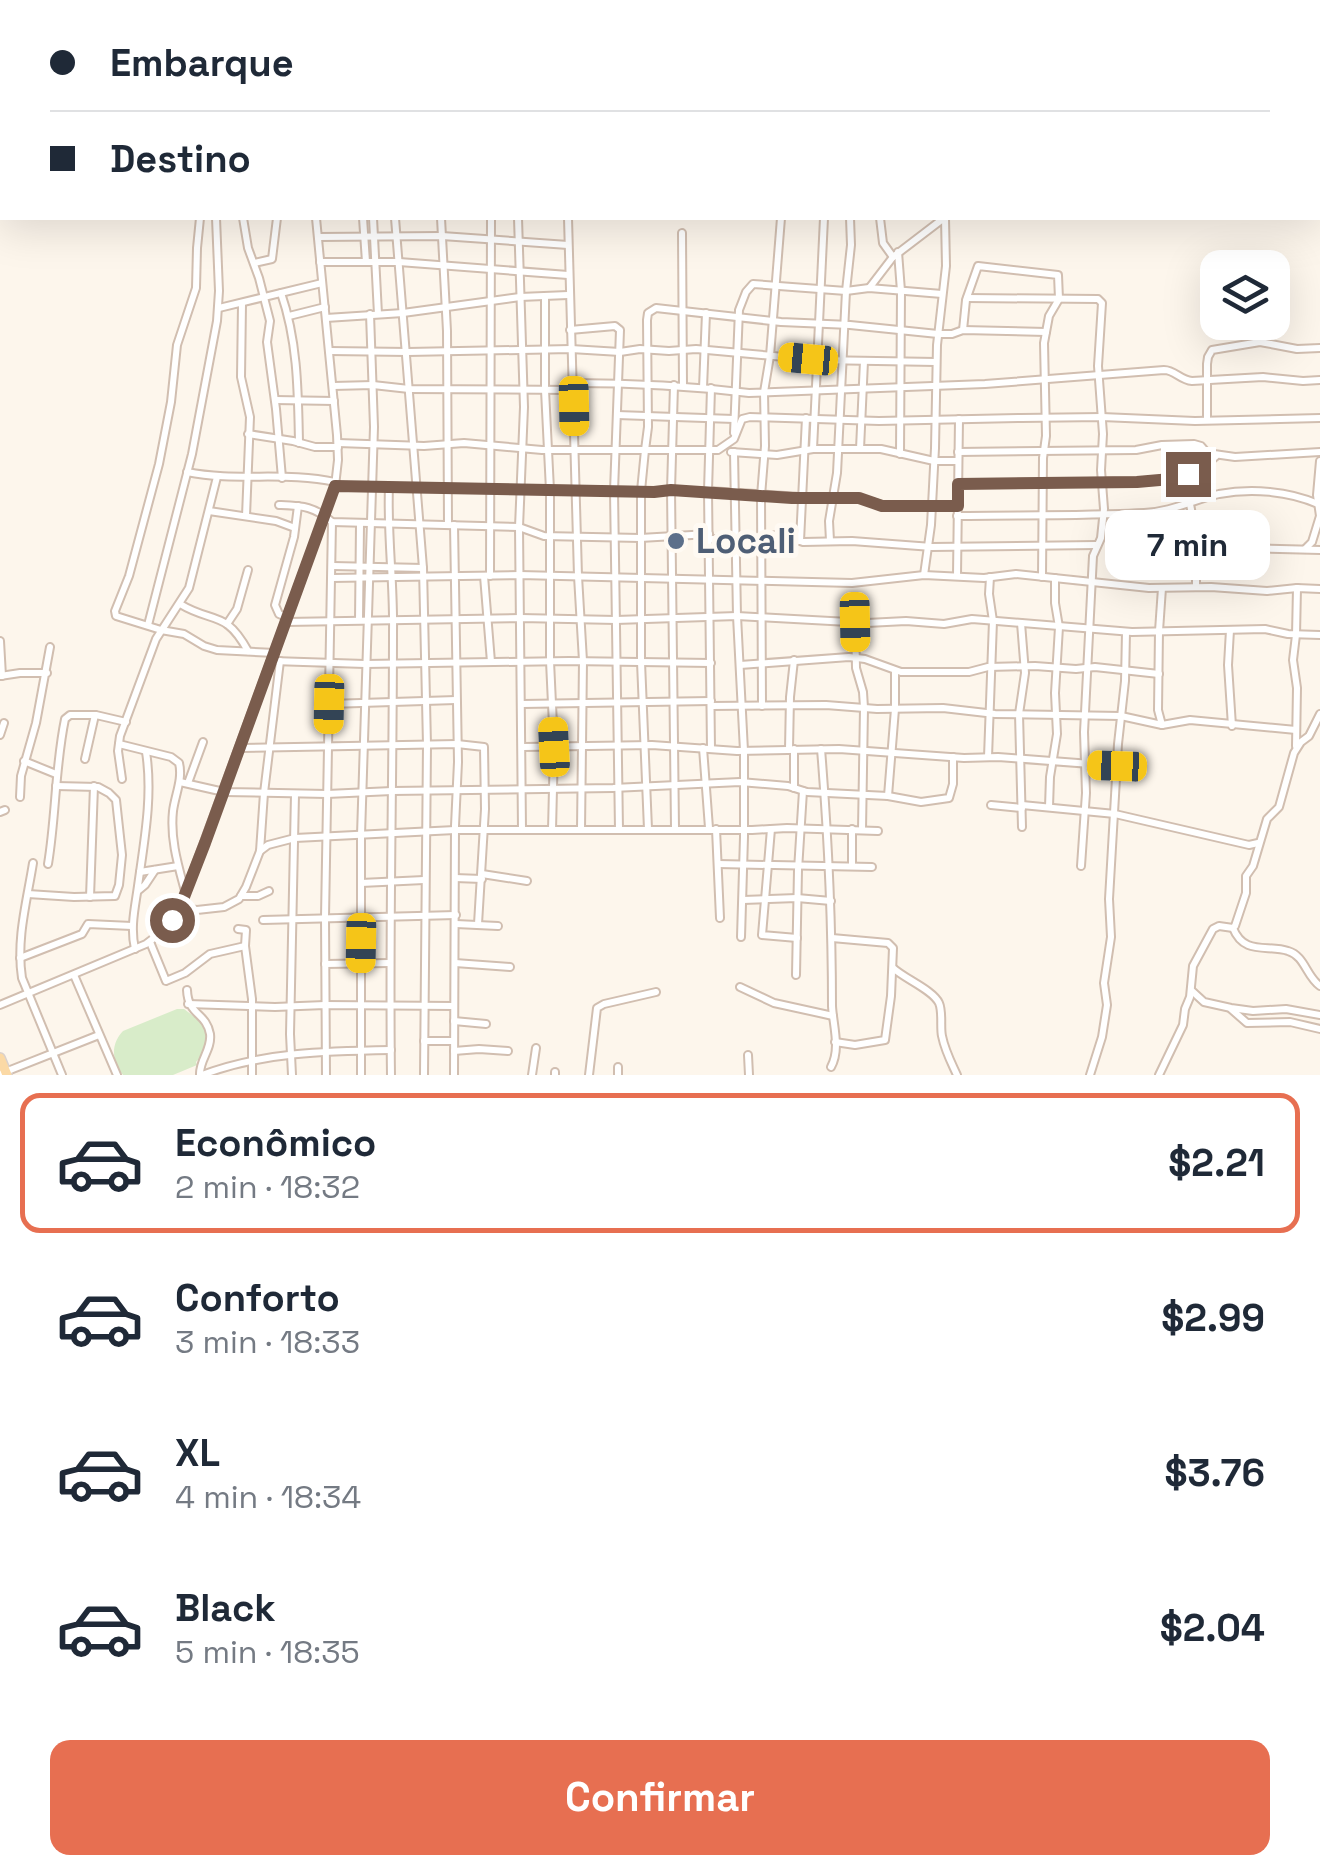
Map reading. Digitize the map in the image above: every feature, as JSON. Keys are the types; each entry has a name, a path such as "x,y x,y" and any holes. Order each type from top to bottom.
{"main road":[{"path":"0,1058 2,1074"}],"street":[{"path":"200,220 196,288 179,337 159,464 116,616 184,634 217,650 330,664 711,663"},
{"path":"148,625 187,472 219,308 216,220"},
{"path":"243,220 270,321 268,342 282,478"},
{"path":"254,263 272,258 277,220"},
{"path":"0,1006 150,942 161,934 186,893 276,658 335,484 338,445 316,220"},
{"path":"364,220 366,262"},
{"path":"361,1075 363,566 372,445 370,351 376,262 373,220"},
{"path":"396,220 424,578 424,1075"},
{"path":"441,220 448,488 456,619 454,1075"},
{"path":"491,662 487,576 492,220"},
{"path":"518,220 523,449 519,528 522,830"},
{"path":"568,220 583,661 582,830"},
{"path":"762,706 764,392 780,220"},
{"path":"800,541 804,450 817,390 824,220"},
{"path":"830,541 850,220"},
{"path":"880,220 883,243 896,255 901,292 900,454"},
{"path":"869,288 896,255 942,220"},
{"path":"924,575 932,507 934,386 946,266 945,220"},
{"path":"675,828 671,490 674,417 683,350 682,233"},
{"path":"318,236 442,236 568,245"},
{"path":"320,262 444,264 568,275"},
{"path":"963,330 967,298 978,266 1058,275 1059,300 1046,332 1042,577"},
{"path":"219,308 322,283"},
{"path":"734,439 739,310 749,288 760,283 942,294"},
{"path":"282,293 295,351 299,444"},
{"path":"326,318 569,295"},
{"path":"545,296 552,576 552,830"},
{"path":"967,298 1100,300 1103,514 1101,538 1093,556 1080,866"},
{"path":"242,304 241,378 250,416 246,516"},
{"path":"288,316 325,307"},
{"path":"648,829 640,538 649,384 647,320 651,309 938,334 963,330 1046,332"},
{"path":"706,313 711,704 705,784 718,864 720,918"},
{"path":"570,330 620,330 614,491 619,830"},
{"path":"1208,419 1209,353 1222,347 1260,342 1297,349 1320,348"},
{"path":"329,350 704,350 818,360 936,362"},
{"path":"860,449 864,361"},
{"path":"333,386 545,390 618,383 764,392 900,388 1164,370 1186,380 1320,380"},
{"path":"275,400 334,401"},
{"path":"616,414 734,419"},
{"path":"718,450 734,439 742,419 750,416 900,421 1320,418"},
{"path":"810,418 814,449"},
{"path":"957,576 959,420"},
{"path":"248,434 315,447 449,446 464,442 523,449 718,450 764,454 860,449 934,461 958,456 1136,450 1194,444 1217,455 1320,452"},
{"path":"734,452 744,750 742,937"},
{"path":"958,484 1156,481 1179,478 1200,469 1217,455"},
{"path":"1304,550 1312,542 1318,524 1320,461"},
{"path":"187,472 217,477 308,477 370,487 708,491 859,498 882,506 958,506"},
{"path":"122,779 119,744 152,646 193,578 217,477"},
{"path":"389,487 394,620 391,1075"},
{"path":"957,516 1148,513 1224,494 1260,492 1292,493 1318,504"},
{"path":"1190,504 1195,524 1196,587"},
{"path":"279,505 319,511 332,522 490,526 551,536 736,540 780,534 800,541 956,547 1097,545"},
{"path":"298,506 275,605 287,620 737,616 950,624 972,619 1126,632 1265,629 1320,636"},
{"path":"209,511 276,521 295,528"},
{"path":"326,1075 332,522"},
{"path":"1195,524 1236,548 1320,550"},
{"path":"333,566 423,568"},
{"path":"227,624 238,609 248,570"},
{"path":"332,578 520,575 852,583 924,575 990,578 1016,574 1162,588 1320,589"},
{"path":"988,757 993,620 990,578"},
{"path":"1049,807 1057,715 1059,627 1055,578"},
{"path":"1162,588 1158,710 1162,725"},
{"path":"1296,588 1296,748 1280,808 1267,819 1253,866 1246,876 1246,893 1233,928 1236,937 1248,945 1262,950 1286,950 1299,956 1320,986"},
{"path":"180,604 227,624 248,651"},
{"path":"855,622 855,658 864,708 862,830"},
{"path":"1021,623 1025,666 1019,714 1022,828"},
{"path":"1230,630 1232,726"},
{"path":"1090,1075 1107,1006 1104,983 1111,937 1109,899 1126,632"},
{"path":"0,641 1,676 46,673"},
{"path":"20,797 24,760 36,723 50,647"},
{"path":"179,908 197,910 233,903 241,896 260,851 276,658"},
{"path":"740,665 855,658 895,671 969,672 1025,666 1095,667 1159,674"},
{"path":"794,660 790,706 794,788"},
{"path":"888,796 895,671"},
{"path":"329,704 456,700"},
{"path":"522,704 673,702 942,708 1121,716 1162,725 1190,720 1296,730"},
{"path":"48,864 65,719 70,714 126,722"},
{"path":"85,759 95,716"},
{"path":"1296,748 1319,719"},
{"path":"0,735 4,723"},
{"path":"186,893 172,834 173,811 203,742"},
{"path":"119,744 177,760 184,782"},
{"path":"240,748 427,744 484,747 478,924"},
{"path":"523,746 863,750 1117,766"},
{"path":"821,749 836,1056 831,1067"},
{"path":"135,949 132,926 150,782 146,752"},
{"path":"184,782 224,792 328,794 743,782 803,792 888,796 922,802 947,800 952,794 953,757"},
{"path":"24,760 56,774"},
{"path":"28,894 116,895 122,855 116,800 94,786 56,786"},
{"path":"90,897 94,786"},
{"path":"796,974 803,792"},
{"path":"292,1075 296,794"},
{"path":"991,805 1115,814 1249,845 1260,843"},
{"path":"770,829 762,936 797,938"},
{"path":"852,829 852,866"},
{"path":"260,851 268,844 295,838 455,830 878,831"},
{"path":"33,863 22,923 22,978 62,1075"},
{"path":"718,864 872,866"},
{"path":"140,872 178,866"},
{"path":"138,891 155,870"},
{"path":"455,878 527,881"},
{"path":"361,883 424,880"},
{"path":"241,896 258,896 269,890"},
{"path":"743,900 831,901"},
{"path":"264,920 425,915 498,926"},
{"path":"20,958 82,934 88,924 132,926"},
{"path":"238,928 246,930 252,1075"},
{"path":"1161,1074 1183,1025 1193,966 1213,929 1233,928"},
{"path":"832,938 888,942 893,948 885,1040 855,1045 835,1042"},
{"path":"150,942 166,981 185,973 210,954 245,946"},
{"path":"325,964 390,963"},
{"path":"455,963 510,967"},
{"path":"893,968 937,1000 946,1053 957,1075"},
{"path":"74,975 117,1075"},
{"path":"740,987 782,1005 832,1016"},
{"path":"187,990 188,1004 210,1033 207,1053 200,1062 201,1075 252,1059 290,1054 391,1050"},
{"path":"1191,990 1204,1002 1230,1008 1286,1008 1320,1014"},
{"path":"589,1075 600,1005 656,992"},
{"path":"188,1004 454,1006"},
{"path":"1230,1008 1247,1023 1290,1022 1320,1029"},
{"path":"454,1021 486,1024"},
{"path":"2,1074 100,1035"},
{"path":"424,1042 454,1041"},
{"path":"532,1075 536,1048"},
{"path":"454,1052 508,1051"},
{"path":"748,1055 749,1075"}],"green space":[{"path":"184,1009 204,1024 206,1044 197,1065 173,1075 123,1075 114,1053 123,1031"}],"place":[{"name":"Locali","path":"676,541"}],"route":[{"path":"172,920 205,843 335,486 708,491 792,498 859,498 882,506 932,507 958,506 958,484 1137,482 1188,474"}]}
